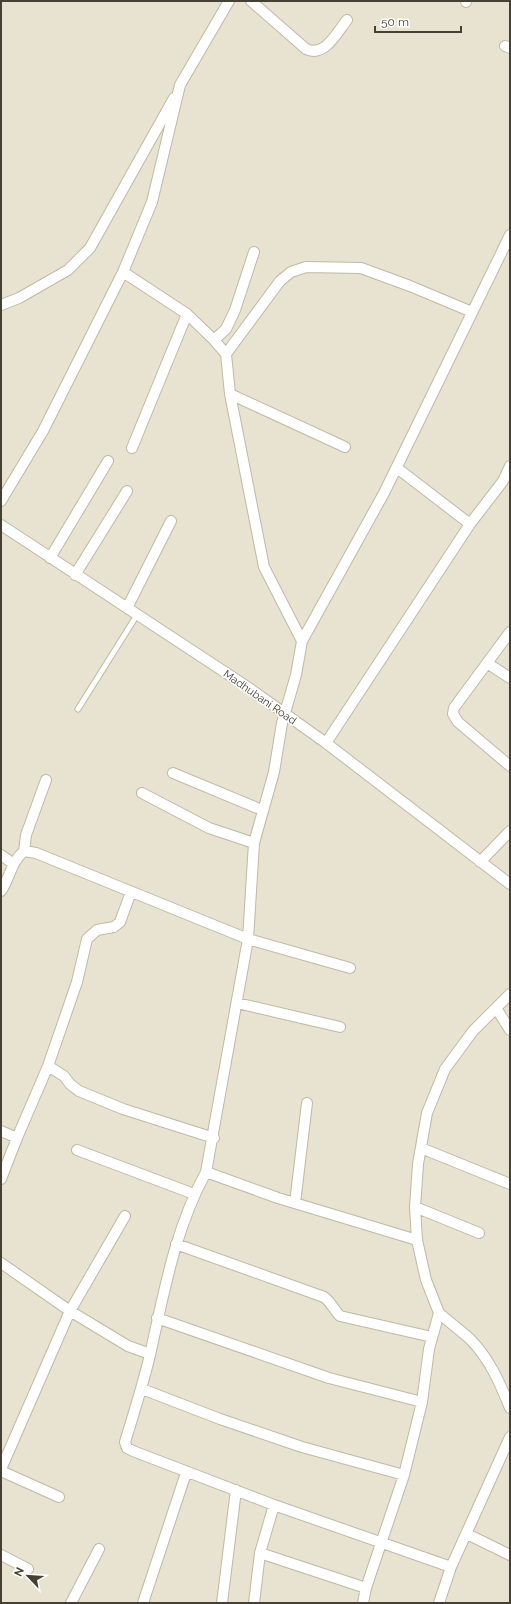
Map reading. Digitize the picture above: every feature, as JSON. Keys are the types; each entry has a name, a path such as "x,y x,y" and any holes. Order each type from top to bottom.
{"street":[{"path":"1,305 19,298 68,270 90,248 180,85 229,1"},
{"path":"251,1 311,52 317,52 327,46 347,20"},
{"path":"1,501 43,431 122,272 152,202 180,85"},
{"path":"451,1567 382,1544 186,1473 127,1448 125,1442 142,1389 157,1318 176,1244 194,1194 206,1172 214,1138 248,940 254,843 262,810 274,772 285,714 296,675 302,641 397,468 510,235"},
{"path":"214,340 226,329 235,310 254,252"},
{"path":"226,354 280,281 291,272 306,268 361,268 472,312"},
{"path":"122,272 187,314 226,354 230,394 264,567 302,641"},
{"path":"132,448 187,314"},
{"path":"230,394 345,447"},
{"path":"50,558 108,461"},
{"path":"326,744 470,524 503,480 510,466"},
{"path":"397,468 470,524"},
{"path":"75,575 127,491"},
{"path":"127,608 171,521"},
{"name":"Madhubani Road","path":"1,525 285,714 510,884"},
{"path":"510,632 454,708 453,714 458,722 510,766"},
{"path":"487,663 510,678"},
{"path":"173,773 262,810"},
{"path":"1,892 17,857 24,851 26,836 46,780"},
{"path":"142,794 209,828 254,843"},
{"path":"480,862 510,831"},
{"path":"24,851 36,854 248,940 350,968"},
{"path":"1,855 14,864"},
{"path":"1,1179 48,1066 77,982 87,939 97,930 114,927 120,922 131,892"},
{"path":"510,994 473,1031 445,1069 427,1113 421,1148 415,1207 417,1240 426,1280 439,1313 470,1340 483,1355 498,1379 510,1408"},
{"path":"237,1003 340,1027"},
{"path":"496,1008 510,1030"},
{"path":"48,1066 64,1076 70,1084 79,1091 123,1109 214,1138"},
{"path":"295,1203 307,1103"},
{"path":"1,1131 17,1138"},
{"path":"421,1148 510,1184"},
{"path":"77,1150 194,1194"},
{"path":"206,1172 278,1198 417,1240"},
{"path":"415,1207 479,1233"},
{"path":"59,1497 1,1470 70,1310 125,1216"},
{"path":"176,1244 324,1297 340,1316 432,1337"},
{"path":"1,1263 70,1310 128,1346 150,1354"},
{"path":"363,1603 366,1588 404,1475 422,1402 432,1337 439,1313"},
{"path":"157,1318 316,1374 422,1402"},
{"path":"142,1389 220,1419 302,1447 404,1475"},
{"path":"439,1603 451,1567 510,1437"},
{"path":"143,1603 186,1473"},
{"path":"222,1603 236,1490"},
{"path":"254,1603 260,1554 274,1505"},
{"path":"466,1534 510,1555"},
{"path":"71,1603 99,1549"},
{"path":"260,1554 366,1588"},
{"path":"1,1555 28,1569"}],"lane":[{"path":"78,709 137,615"}],"shaded area":[{"path":"1,1 510,1 510,1603 1,1603"}]}
